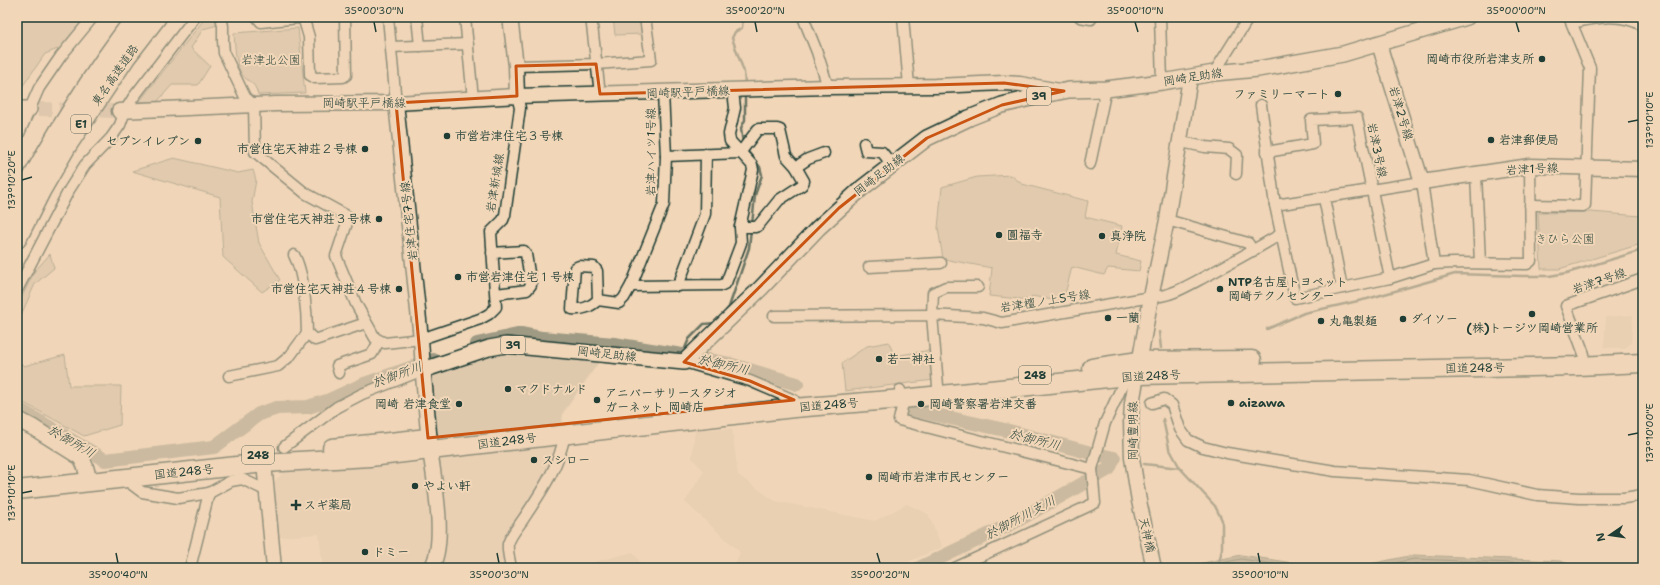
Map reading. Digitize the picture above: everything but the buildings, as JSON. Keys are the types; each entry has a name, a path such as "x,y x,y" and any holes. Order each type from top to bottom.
{"highway":[{"name":"東名高速道路","path":"17,206 51,142 76,100 107,54 136,17"},
{"name":"東名高速道路","path":"17,239 41,191 67,146 122,62 157,17"},
{"name":"国道248号","path":"17,478 88,476 370,457 429,444 794,400 901,394 938,386 1138,368 1372,359 1643,353"},
{"name":"国道248号","path":"17,490 88,476 266,454 429,444 565,433 1138,368 1569,366 1643,363"}],"main road":[{"name":"岡崎足助線","path":"423,370 489,348 506,345 688,357 761,288 828,218 862,188 927,138 970,118 1002,105 1043,95 1162,82 1214,73 1258,69 1336,56 1466,17"},
{"path":"423,370 429,444"},
{"path":"17,419 76,453 83,461 88,476"}],"street":[{"path":"17,138 28,109 39,88 61,56 93,17"},
{"path":"17,290 69,190 86,165 111,138 120,125 122,111 195,17"},
{"path":"221,17 223,26 224,53 245,97 254,105 255,152 304,193 347,216 347,223 336,256 356,304 375,338 385,343 421,339"},
{"path":"257,17 261,22 305,17 310,37 310,75 315,78 343,77 346,74 345,17"},
{"path":"388,17 396,103"},
{"path":"417,17 420,46"},
{"path":"465,17 473,99"},
{"path":"510,17 516,66 517,96"},
{"path":"591,17 600,94"},
{"path":"516,66 596,64 651,60 645,17"},
{"path":"803,17 817,52 828,87"},
{"path":"903,17 909,86"},
{"path":"1080,17 1091,19 1092,17"},
{"path":"1160,17 1162,82"},
{"path":"1530,205 1585,205 1590,68 1570,20 1602,17 1633,20 1643,26"},
{"path":"1214,73 1251,18"},
{"path":"391,47 468,44"},
{"name":"岩津2号線","path":"1379,44 1422,182"},
{"name":"岡崎豊明線","path":"1139,501 1132,458 1132,403 1150,297 1167,220 1181,142 1190,78"},
{"name":"岡崎駅平戸橋線","path":"254,105 396,103 517,96 1009,83 1064,92"},
{"path":"1090,164 1106,89"},
{"path":"633,282 631,286 722,285 726,283 741,243 740,227 753,168 730,141 729,134 735,108 733,90"},
{"name":"岩津ハイツ1号線","path":"598,300 619,303 624,298 633,282 662,212 664,204 666,156 663,93"},
{"name":"岩津新城線","path":"421,339 484,317 496,307 491,232 503,220 505,215 520,108 517,96"},
{"name":"岩津住宅7号線","path":"396,103 423,370"},
{"path":"122,111 254,105"},
{"path":"1261,105 1275,205 1295,298 1390,278 1434,264 1527,264 1531,261 1530,166"},
{"name":"岩津3号線","path":"1267,152 1313,144 1311,120 1357,118 1390,278"},
{"path":"740,153 758,129 780,130 786,156 796,167 803,179 802,185 779,200 758,226 740,227"},
{"path":"1181,142 1205,147 1229,149 1237,155 1236,174"},
{"path":"864,143 866,151 882,152 892,165"},
{"path":"666,156 740,153"},
{"path":"796,167 808,159 824,153"},
{"path":"678,286 705,214 706,154"},
{"name":"岩津1号線","path":"1422,182 1530,166 1643,169"},
{"path":"1476,174 1480,263"},
{"path":"1275,205 1422,182 1434,264"},
{"path":"1324,198 1342,288"},
{"path":"1167,220 1248,243 1253,251"},
{"name":"岩津檀ノ上5号線","path":"774,316 932,316 983,318 1002,324 1150,297 1160,297 1188,286 1281,234"},
{"path":"492,253 524,250 531,285 528,290 496,294"},
{"path":"229,376 278,366 290,356 307,333 307,318 300,275 297,260 294,255"},
{"path":"869,267 941,263"},
{"name":"岩津7号線","path":"1584,354 1566,306 1643,279"},
{"path":"938,386 932,316 933,293 946,287 978,287"},
{"path":"307,333 315,340 366,323"},
{"path":"339,373 337,366 372,354 380,341"},
{"path":"688,357 794,400"},
{"path":"955,568 1095,503 1093,465 1098,447 1124,382 1138,368"},
{"path":"284,447 337,407 362,394 423,370"},
{"path":"901,394 903,403 899,420 1093,465"},
{"path":"1152,403 1164,399 1172,405 1180,429 1188,440 1203,448 1227,453 1335,470 1469,480 1537,495 1579,498 1624,498 1643,495"},
{"path":"512,568 508,545 511,536 524,519 554,471 563,449 565,433"},
{"path":"429,444 440,533 438,548 431,568"},
{"path":"264,463 274,568"},
{"path":"130,483 142,492 178,498 209,493 231,480 242,479 267,491"},
{"path":"190,568 209,493"},
{"name":"天神橋","path":"1139,501 1154,568"}],"highlighted area":[{"path":"596,64 600,94 1004,83 1064,91 1002,105 927,138 839,208 684,362 750,381 794,400 428,438 396,103 517,96 516,66"}],"shaded area":[{"path":"1633,315 1631,343 1625,349 1604,347 1606,317"},
{"path":"496,350 602,358 563,413 560,450 552,470 507,536 508,568 323,568 319,534 279,537 273,483 284,472 441,462 431,375"},
{"path":"732,429 738,475 775,501 875,521 907,504 928,514 942,547 894,568 734,568 740,552 685,502 704,471 692,458 695,430"},
{"path":"633,552 644,568 591,568 591,563"}],"green space":[{"path":"17,17 99,17 76,42 45,54 22,87 17,89"},
{"path":"206,17 215,17 218,25 203,29 191,48 210,66 198,85 172,85 157,102 139,102"},
{"path":"613,17 641,17 644,34 615,35"},
{"name":"岩津北公園","path":"298,28 305,93 258,95 255,86 241,73 239,69 234,33"},
{"path":"174,158 238,173 253,170 256,180 252,202 259,243 280,280 262,292 223,257 220,197 132,171"},
{"path":"1011,175 1022,184 1088,201 1085,217 1122,226 1116,255 1141,261 1139,271 1108,268 1104,275 1072,267 1063,302 1032,296 1030,300 989,296 992,268 943,259 938,228 942,187 977,177"},
{"name":"きひら公園","path":"1591,212 1641,216 1641,244 1559,269 1541,269 1538,213"},
{"path":"50,254 54,268 35,284 17,324 17,307 34,272"},
{"path":"889,342 894,356 931,350 934,380 845,391 842,363 867,346"},
{"path":"65,355 69,386 121,386 120,425 84,436 17,399 17,360 24,366"}],"water":[{"path":"1241,555 1325,568 1179,568"},
{"path":"1414,555 1560,561 1582,568 1350,568"}],"waterway":[{"path":"743,17 742,28 735,32 732,38 744,72 745,84"},
{"path":"743,145 741,128 745,120 745,93"},
{"path":"746,149 760,167 762,175 755,195 752,225"},
{"path":"721,317 729,307 749,248 751,230"},
{"path":"1267,329 1304,313 1367,299 1455,274 1549,276 1567,273 1639,251"},
{"path":"682,355 689,339 704,324 716,322"},
{"path":"1159,332 1161,348"},
{"name":"於御所川","path":"477,344 522,334 542,338 614,344 729,364 797,384"},
{"name":"於御所川","path":"17,408 105,460 214,447 259,414 277,408 308,407 327,401 364,384 433,360"},
{"name":"於御所川支川","path":"909,409 1005,430 1114,458 1109,469 1013,523 919,568"},
{"path":"1163,419 1169,448 1180,468"},
{"name":"於御所川支川","path":"1114,458 1120,460"},
{"path":"1144,464 1180,468 1215,506 1222,520 1222,549 1218,568"}],"tunnel":[{"path":"38,109 119,111"}],"place":[{"name":"岡崎市役所岩津支所","path":"1542,59"},
{"name":"ファミリーマート","path":"1338,94"},
{"name":"市営岩津住宅３号棟","path":"447,136"},
{"name":"岩津郵便局","path":"1491,140"},
{"name":"セブンイレブン","path":"198,141"},
{"name":"市営住宅天神荘２号棟","path":"365,149"},
{"name":"市営住宅天神荘３号棟","path":"379,219"},
{"name":"圓福寺","path":"999,235"},
{"name":"真浄院","path":"1102,236"},
{"name":"市営岩津住宅１号棟","path":"458,277"},
{"name":"市営住宅天神荘４号棟","path":"399,289"},
{"name":"NTP名古屋トヨペット 岡崎テクノセンター","path":"1220,289"},
{"name":"(株)トージツ岡崎営業所","path":"1532,314"},
{"name":"一蘭","path":"1108,318"},
{"name":"ダイソー","path":"1403,319"},
{"name":"丸亀製麺","path":"1321,321"},
{"name":"若一神社","path":"879,359"},
{"name":"マクドナルド","path":"508,389"},
{"name":"アニバーサリースタジオ ガーネット 岡崎店","path":"597,400"},
{"name":"aizawa","path":"1231,403"},
{"name":"岡崎 岩津食堂","path":"459,404"},
{"name":"岡崎警察署岩津交番","path":"921,404"},
{"name":"スシロー","path":"534,460"},
{"name":"岡崎市岩津市民センター","path":"869,477"},
{"name":"やよい軒","path":"415,486"},
{"name":"スギ薬局","path":"296,505"},
{"name":"ドミー","path":"365,552"}]}
